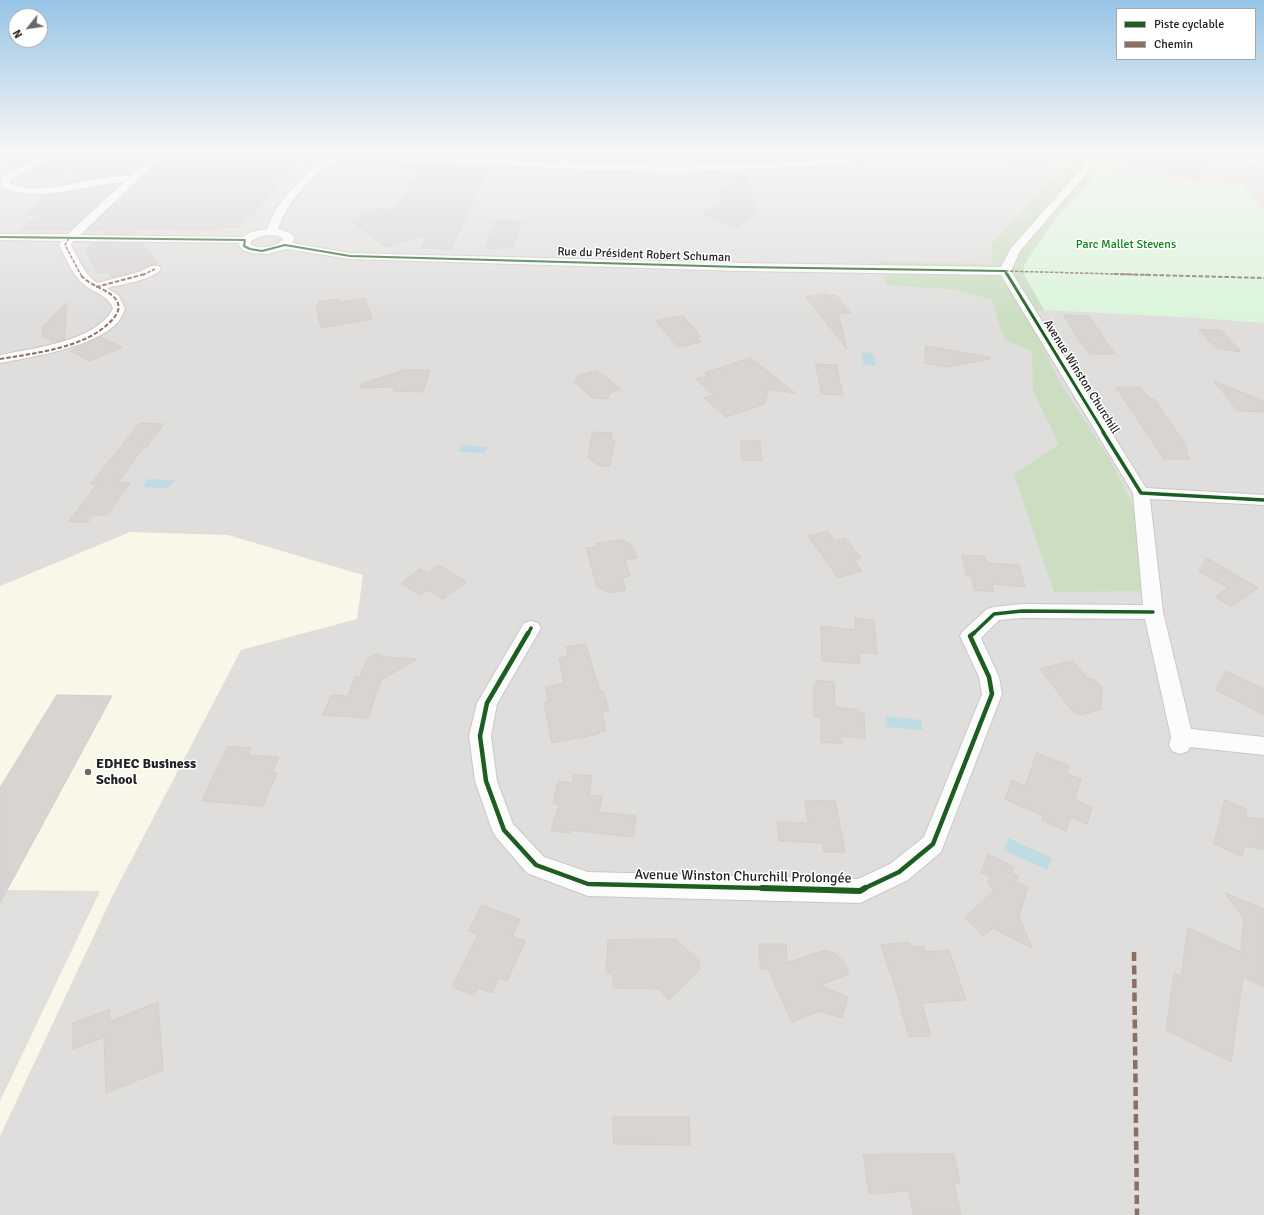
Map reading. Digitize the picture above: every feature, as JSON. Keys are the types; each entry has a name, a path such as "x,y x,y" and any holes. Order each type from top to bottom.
{"street":[{"path":"0,359 66,345 88,336 104,327 118,313 118,304 111,295 83,278 65,246 69,238 101,208"},
{"path":"271,232 282,208"},
{"path":"1005,271 1015,250 1052,208"},
{"path":"0,237 245,240 255,235 271,232 288,235 289,239 285,245 273,249 255,250 244,246 245,240"},
{"name":"Rue du Président Robert Schuman","path":"285,245 350,256 741,267 1005,271"},
{"path":"96,287 143,275 155,269"},
{"name":"Avenue Winston Churchill","path":"1005,271 1141,493"},
{"path":"1264,500 1141,493 1153,612 1181,741 1264,746"},
{"name":"Avenue Winston Churchill Prolongée","path":"531,628 487,703 480,736 486,781 504,830 536,865 588,884 860,891 899,872 933,844 992,694 989,677 970,636 994,614 1022,611 1153,612"}],"shaded area":[{"path":"0,208 1264,208 1264,1215 0,1215"},
{"name":"EDHEC Business School","path":"130,532 228,535 363,575 357,619 241,650 113,895 0,1136 0,586"},
{"path":"7,890 100,891 0,1101 0,902"}],"green space":[{"path":"1026,208 1066,208 1053,222 1024,265 1025,276 1044,310 1026,313 1059,381 1110,460 1135,510 1143,591 1054,592 1014,474 1059,444 1033,391 1032,352 1004,339 992,300 958,290 886,285 878,261 993,264 991,245"},
{"name":"Parc Mallet Stevens","path":"1066,208 1262,208 1264,210 1264,323 1044,310 1025,276 1024,265 1053,222"}],"water":[{"path":"861,352 873,353 876,366 864,365"},
{"path":"461,445 488,447 485,453 459,452"},
{"path":"148,479 175,480 168,488 142,487"},
{"path":"885,716 921,720 923,730 886,727"},
{"path":"1008,838 1052,858 1047,870 1004,850"}],"building":[{"path":"34,208 94,208 70,230 21,230 40,214 26,214"},
{"path":"110,208 258,208 240,227 217,228 215,230 132,229 136,234 102,234 106,230 87,230"},
{"path":"395,208 470,208 451,249 421,248 428,234 386,247 350,220 375,209 393,210"},
{"path":"714,208 755,208 756,214 736,228 701,213"},
{"path":"496,221 522,222 512,248 485,248"},
{"path":"93,243 142,243 158,264 150,265 138,271 112,278 108,271 98,273 85,250"},
{"path":"826,294 827,296 836,295 851,313 838,313 847,349 806,297"},
{"path":"365,298 372,319 321,328 316,305 319,305 318,302 339,299 339,302"},
{"path":"66,303 65,339 54,342 42,336 43,327"},
{"path":"1064,315 1089,316 1115,354 1090,354 1083,344 1081,344"},
{"path":"683,316 701,337 697,338 701,342 678,347 656,321"},
{"path":"1199,330 1221,330 1241,352 1216,348"},
{"path":"101,337 122,347 90,361 71,351"},
{"path":"926,346 990,357 990,359 948,367 925,363"},
{"path":"751,358 795,393 768,389 765,404 726,417 704,398 714,395 696,379 708,376 705,373"},
{"path":"816,364 836,365 843,395 822,394"},
{"path":"404,370 430,370 423,392 393,391 395,387 361,388 361,384"},
{"path":"596,370 621,389 609,394 608,399 593,398 574,382 579,380 576,377"},
{"path":"1214,381 1264,401 1264,412 1238,411"},
{"path":"1116,387 1141,387 1150,399 1154,399 1186,445 1183,445 1188,451 1185,451 1191,459 1164,459"},
{"path":"140,423 164,424 146,448 143,448 118,482 130,483 107,515 93,515 88,522 68,522 97,484 91,484"},
{"path":"593,432 612,433 611,439 615,440 610,466 600,466 588,458"},
{"path":"741,441 760,441 762,461 742,460"},
{"path":"828,532 835,540 845,538 861,558 854,560 862,571 838,578 808,536"},
{"path":"624,540 633,546 637,558 625,560 630,576 622,578 626,590 609,593 597,587 586,548 597,547 596,544"},
{"path":"962,555 985,556 986,563 1019,565 1025,587 992,584 994,592 974,590 971,576 967,576"},
{"path":"1207,558 1258,588 1231,607 1215,597 1228,588 1199,571"},
{"path":"439,565 466,582 443,599 428,590 420,595 401,583 420,569 428,573"},
{"path":"855,618 874,620 877,654 859,652 860,664 822,661 821,626 855,630"},
{"path":"586,644 600,691 603,691 609,711 602,712 606,731 599,732 599,734 552,743 544,702 549,701 545,687 564,683 559,658 568,656 566,647"},
{"path":"376,654 384,657 417,659 381,680 368,718 323,715 331,695 348,696 355,676 360,677 367,659"},
{"path":"1073,661 1087,678 1095,680 1102,688 1101,709 1081,715 1074,713 1040,669"},
{"path":"1226,671 1264,689 1264,715 1216,690"},
{"path":"816,680 834,682 835,707 859,710 859,713 864,713 865,738 842,736 842,744 821,742 821,717 814,717 814,684 816,684"},
{"path":"57,695 112,696 0,903 0,788"},
{"path":"228,746 251,748 248,755 279,757 272,773 277,773 263,806 202,801"},
{"path":"1037,753 1069,766 1067,774 1081,779 1075,800 1092,807 1087,824 1070,817 1066,831 1041,820 1043,816 1005,799 1012,780 1025,786"},
{"path":"574,774 592,776 589,795 602,796 599,812 636,816 633,837 570,830 570,833 551,831 559,804 553,804 558,781 572,783"},
{"path":"805,800 835,801 845,852 824,852 823,843 779,841 777,822 808,823"},
{"path":"1225,800 1247,809 1245,817 1264,819 1264,850 1244,846 1242,856 1214,844"},
{"path":"988,854 1014,867 1012,873 1018,876 1016,881 1028,887 1019,916 1032,948 993,928 983,936 965,918 994,890 988,884 990,877 981,873"},
{"path":"1225,893 1264,909 1264,987 1243,977 1231,1062 1166,1030 1174,973 1181,976 1188,928 1241,952 1244,919"},
{"path":"482,905 520,919 512,936 525,941 507,981 498,978 492,993 478,988 474,995 452,987 478,934 469,931"},
{"path":"676,939 699,961 700,969 669,1000 659,989 613,988 613,974 606,974 608,940"},
{"path":"909,943 910,947 923,946 925,952 949,950 966,1000 922,1003 931,1036 909,1037 891,972 889,972 881,945"},
{"path":"759,944 786,944 787,963 825,950 836,954 845,963 849,974 820,985 848,997 842,1018 819,1011 792,1022 768,969 761,969"},
{"path":"158,1002 163,1070 106,1093 104,1037 73,1049 73,1023 110,1009 110,1021"},
{"path":"613,1117 689,1117 690,1145 614,1144"},
{"path":"954,1154 960,1183 954,1183 961,1215 913,1215 909,1191 869,1194 863,1155"}],"marked path":[{"path":"0,359 64,346 80,340 95,333 108,324 118,313 119,306 117,301 108,293 86,281 74,264 65,245 69,238"},
{"path":"96,287 143,275 155,269"},
{"path":"1005,271 1264,278"},
{"path":"1134,952 1137,1215"}],"cycle path":[{"path":"0,237 245,240 244,246 250,249 262,251 285,245 350,256 741,267 1005,271 1141,493 1264,500"},
{"path":"531,628 487,703 480,736 486,781 504,830 536,865 588,884 860,891 899,872 933,844 992,694 989,677 970,636 994,614 1022,611 1153,612"}],"place":[{"name":"EDHEC Business School","path":"88,772"}]}
